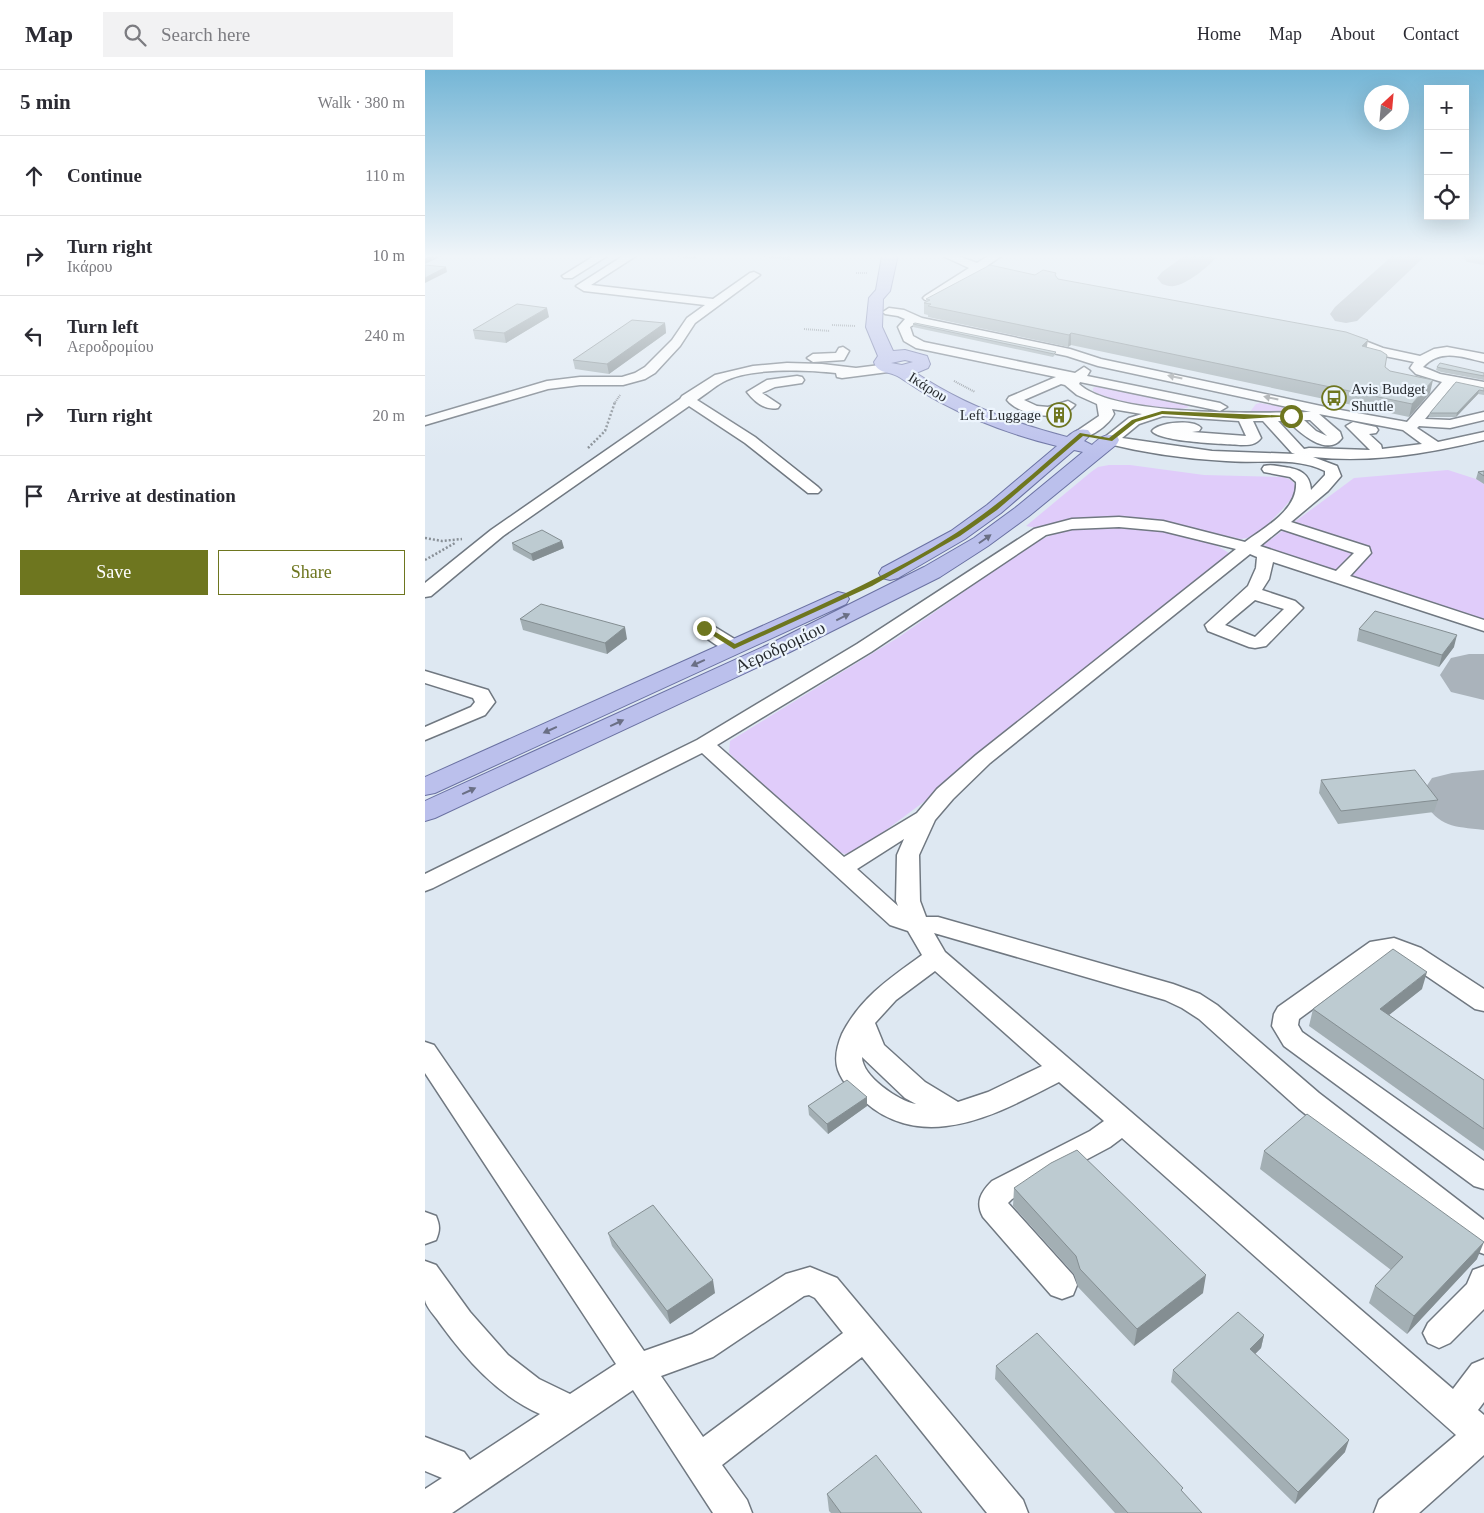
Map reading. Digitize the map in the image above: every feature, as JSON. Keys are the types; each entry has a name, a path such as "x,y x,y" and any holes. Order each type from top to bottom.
{"main road":[{"name":"Ικάρου","path":"874,323 874,327 897,363 949,402 976,414 1095,440"},
{"name":"Ικάρου","path":"890,323 897,363"},
{"name":"Αεροδρομίου","path":"425,786 870,584 958,535 1019,489 1095,440"},
{"name":"Αεροδρομίου","path":"425,812 782,647 932,572 981,542 1022,512 1095,440"}],"street":[{"path":"425,421 547,385 630,380 650,370 676,344 689,323"},
{"path":"907,323 904,327 908,338 920,345 1074,377 1335,413 1412,426 1443,426 1484,416"},
{"path":"931,323 1070,353 1223,398"},
{"path":"1327,336 1361,343 1379,351 1423,360"},
{"path":"1448,384 1417,370 1423,360 1434,351 1441,350 1484,358"},
{"path":"425,592 497,533 687,399 721,378 797,359 840,357 843,351"},
{"path":"789,361 855,372"},
{"path":"1037,389 1074,377 1098,362"},
{"path":"754,392 756,386 767,378 897,363"},
{"path":"754,392 772,383 855,372 897,363"},
{"path":"1074,377 1072,386 1083,394 1103,402 1247,423"},
{"path":"1418,384 1484,386"},
{"path":"1382,434 1412,426 1448,384"},
{"path":"754,392 760,399 773,405"},
{"path":"1195,414 1215,410 1223,398"},
{"path":"687,399 750,440 813,490"},
{"path":"1095,440 1107,414 1103,402"},
{"path":"1095,440 1134,421 1162,412"},
{"path":"1247,423 1253,438 1247,441 1166,434 1159,431 1170,427 1247,423 1267,417 1331,416 1335,413"},
{"path":"1291,416 1320,440 1333,440 1335,435 1313,416"},
{"path":"1267,417 1297,450"},
{"path":"1375,448 1353,426 1382,434 1410,446"},
{"path":"1412,426 1436,448"},
{"path":"1095,440 1230,449 1297,450 1346,456 1436,448 1484,436"},
{"path":"1095,440 1225,468 1278,470 1295,473 1410,464 1457,457 1484,450"},
{"path":"1178,457 1307,460 1317,462 1332,469"},
{"path":"1332,469 1333,476 1323,488 983,759 945,794 925,818 909,855 907,868 908,900 917,925 937,958 1482,1436 1392,1513"},
{"path":"1292,512 1302,497 1305,485 1295,473"},
{"path":"425,883 704,744 864,648 1032,537 1050,529 1086,522 1147,524 1191,532 1247,548 1484,626"},
{"path":"1279,523 1363,550 1363,553 1338,579"},
{"path":"1253,593 1261,581 1266,555"},
{"path":"704,628 734,647"},
{"path":"425,677 481,694 485,702 478,711 425,734"},
{"path":"704,744 892,916 907,923 938,926 1173,993 1191,1001 1208,1012 1309,1101 1479,1234 1484,1241"},
{"path":"841,868 864,857 903,828 925,818"},
{"path":"1484,1002 1412,954 1394,947 1379,948 1287,1014 1285,1026 1293,1040 1484,1177"},
{"path":"937,958 886,994 860,1024 866,1030 872,1050 915,1090 954,1113 991,1104 1062,1068"},
{"path":"425,1052 734,1513"},
{"path":"1062,1284 993,1208 995,1198 1003,1190 1100,1139 1125,1122"},
{"path":"425,1225 425,1231"},
{"path":"425,1275 446,1307 482,1354 528,1391 572,1412"},
{"path":"425,1510 637,1369 702,1346 797,1284 810,1281 826,1288 1010,1513"},
{"path":"1439,1333 1482,1291"},
{"path":"700,1461 865,1335"},
{"path":"1456,1412 1484,1375"},
{"path":"425,1454 453,1464 466,1482"}],"path":[{"path":"832,325 852,326"},
{"path":"804,329 829,331"},
{"path":"947,378 979,394"},
{"path":"586,450 605,431 613,405 630,380"},
{"path":"425,538 442,541 463,539 425,560"}],"shaded area":[{"path":"1099,385 1181,402 1189,407 1181,409 1156,408 1112,399 1093,391 1093,388"},
{"path":"1260,403 1306,412 1249,413 1256,404"},
{"path":"1130,465 1204,475 1283,477 1291,480 1295,485 1295,490 1289,502 1264,528 1251,537 1241,539 1163,522 1119,518 1091,518 1066,521 1037,528 1026,526 1091,472 1098,467"},
{"path":"1448,470 1476,479 1484,484 1484,621 1268,553 1262,546 1354,478"},
{"path":"1140,526 1198,538 1210,542 1230,554 1044,702 929,798 858,851 845,854 836,851 729,753 730,741 899,637 1032,544 1072,530"}],"building":[{"path":"484,323 521,323 504,333 473,330"},
{"path":"627,323 665,323 607,364 573,360"},
{"path":"917,323 1056,352 1054,354 913,324"},
{"path":"1012,323 1299,323 1346,332 1368,340 1362,346 1381,351 1387,355 1385,367 1390,371 1433,380 1412,404 1071,333 1069,335"},
{"path":"1440,363 1484,373 1484,376 1437,367"},
{"path":"1456,382 1484,388 1484,391 1479,390 1457,413 1430,413"},
{"path":"542,530 562,541 531,554 512,543"},
{"path":"541,604 625,627 605,643 520,619"},
{"path":"1375,611 1457,635 1442,655 1359,629"},
{"path":"1415,770 1438,800 1341,811 1321,780"},
{"path":"1393,949 1427,972 1380,1009 1484,1080 1484,1129 1313,1009"},
{"path":"847,1080 867,1097 827,1124 808,1106"},
{"path":"1307,1114 1484,1242 1414,1316 1375,1286 1403,1257 1264,1151"},
{"path":"1077,1150 1206,1275 1137,1329 1080,1269 1076,1256 1014,1188 1051,1163"},
{"path":"653,1205 713,1280 667,1311 608,1233"},
{"path":"1238,1312 1264,1335 1250,1349 1349,1440 1298,1492 1173,1370"},
{"path":"1037,1333 1183,1488 1181,1490 1202,1513 1128,1513 996,1366"},
{"path":"876,1455 922,1513 841,1513 827,1494"}],"taxiway":[{"path":"1484,669 1469,669 1465,675 1469,681 1484,685"},
{"path":"1484,787 1452,790 1450,795 1450,800 1460,809 1484,812"}],"place":[{"name":"Avis Budget Shuttle","path":"1334,398"},
{"name":"Left Luggage","path":"1059,415"}],"route":[{"path":"704,628 734,647 870,584 958,535 995,509 1044,468 1069,443 1082,434 1110,440 1134,421 1162,412 1244,417 1291,416"}]}
